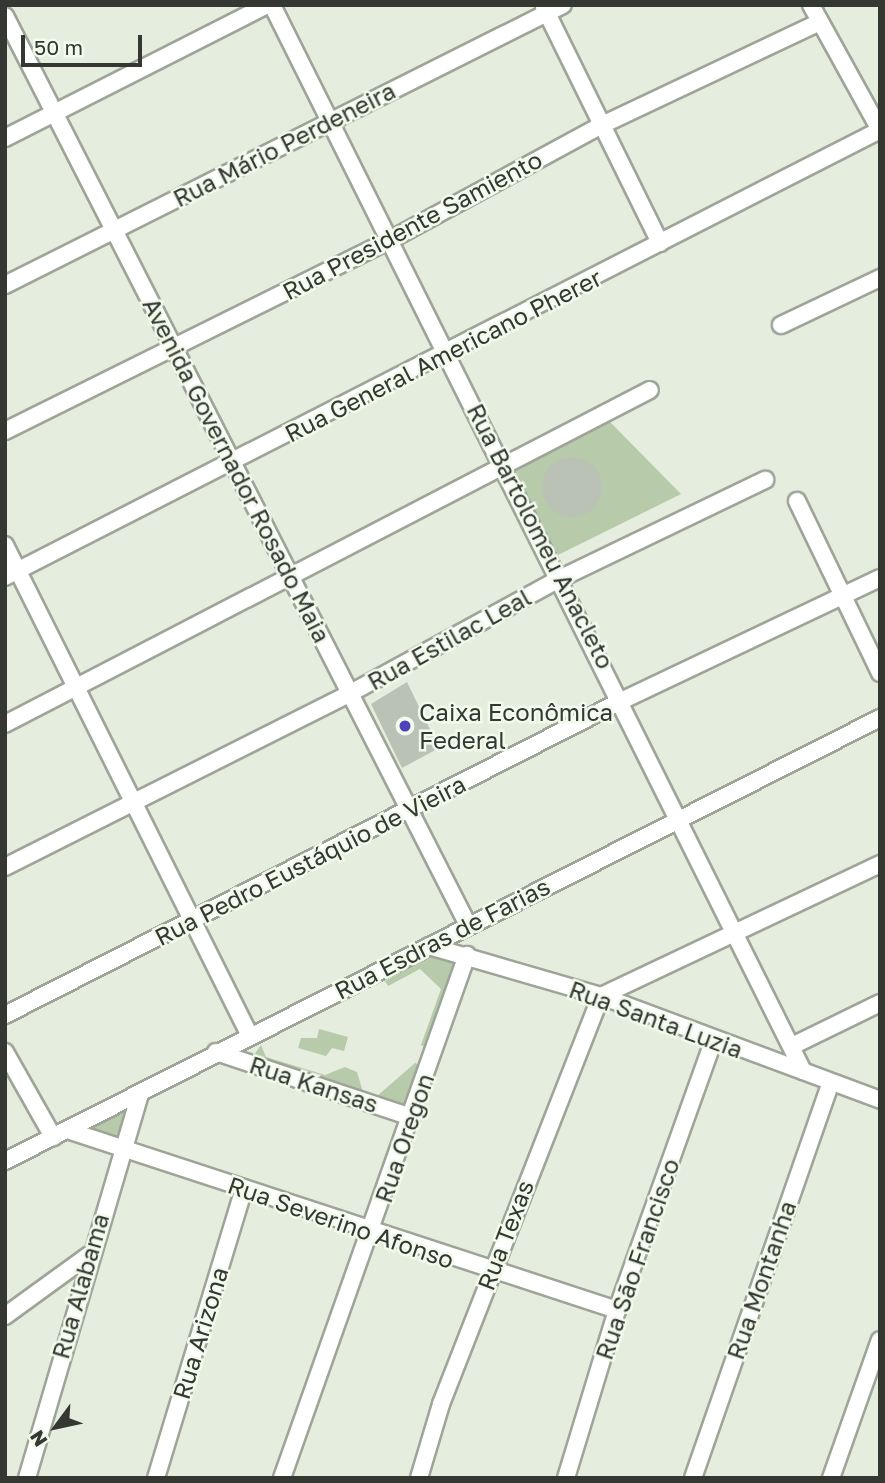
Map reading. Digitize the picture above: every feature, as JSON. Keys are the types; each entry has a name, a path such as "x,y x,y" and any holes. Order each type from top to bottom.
{"street":[{"path":"5,138 270,5"},
{"name":"Rua Bartolomeu Anacleto","path":"270,5 333,118 390,240 505,463 559,579 680,815 803,1070"},
{"name":"Rua Mário Perdeneira","path":"5,285 545,9 563,5"},
{"path":"811,5 880,130"},
{"path":"545,9 660,243"},
{"name":"Avenida Governador Rosado Maia","path":"5,16 117,230 408,811 468,925"},
{"name":"Rua Presidente Samiento","path":"5,431 390,240 602,125 820,22"},
{"name":"Rua General Americano Pherer","path":"11,574 449,353 880,130"},
{"path":"781,325 880,278"},
{"path":"5,724 650,390"},
{"name":"Rua Estilac Leal","path":"5,867 135,799 349,694 559,579 765,480"},
{"path":"797,500 845,595 880,673"},
{"path":"5,545 11,574 76,687 135,799 250,1036"},
{"name":"Rua Pedro Eustáquio de Vieira","path":"5,1015 623,701 880,578"},
{"name":"Rua Esdras de Farias","path":"5,1161 140,1095 216,1052 429,946 680,815 880,718"},
{"path":"601,996 880,864"},
{"name":"Rua Santa Luzia","path":"429,946 601,996 713,1042 803,1070 880,1100"},
{"name":"Rua Oregon","path":"282,1478 372,1232 467,955"},
{"name":"Rua Texas","path":"419,1478 491,1272 601,996"},
{"path":"792,1046 880,1003"},
{"name":"Rua São Francisco","path":"566,1478 617,1310 713,1042"},
{"path":"5,1052 60,1133"},
{"name":"Rua Kansas","path":"216,1052 411,1117"},
{"name":"Rua Montanha","path":"693,1478 831,1082"},
{"name":"Rua Alabama","path":"27,1478 89,1255 140,1095"},
{"name":"Rua Severino Afonso","path":"60,1133 123,1148 491,1272 617,1310"},
{"name":"Rua Arizona","path":"157,1477 244,1188"},
{"path":"5,1316 89,1255"},
{"path":"831,1478 880,1340"}],"green space":[{"path":"609,421 681,494 554,557 515,467"},
{"path":"430,957 457,961 427,1048 421,1045 441,989 420,969 388,986 385,981"},
{"path":"319,1029 348,1037 344,1051 332,1048 326,1056 298,1048 301,1038 317,1038"},
{"path":"261,1045 266,1057 325,1075 345,1067 357,1072 363,1092 251,1059"},
{"path":"415,1063 420,1065 406,1106 376,1097"},
{"path":"131,1107 123,1140 85,1126"}],"building":[{"path":"572,457 593,466 602,487 593,508 572,517 551,508 542,487 551,466"},
{"name":"Caixa Econômica Federal","path":"407,682 439,748 402,768 371,704"}],"place":[{"name":"Caixa Econômica Federal","path":"405,726"}]}
